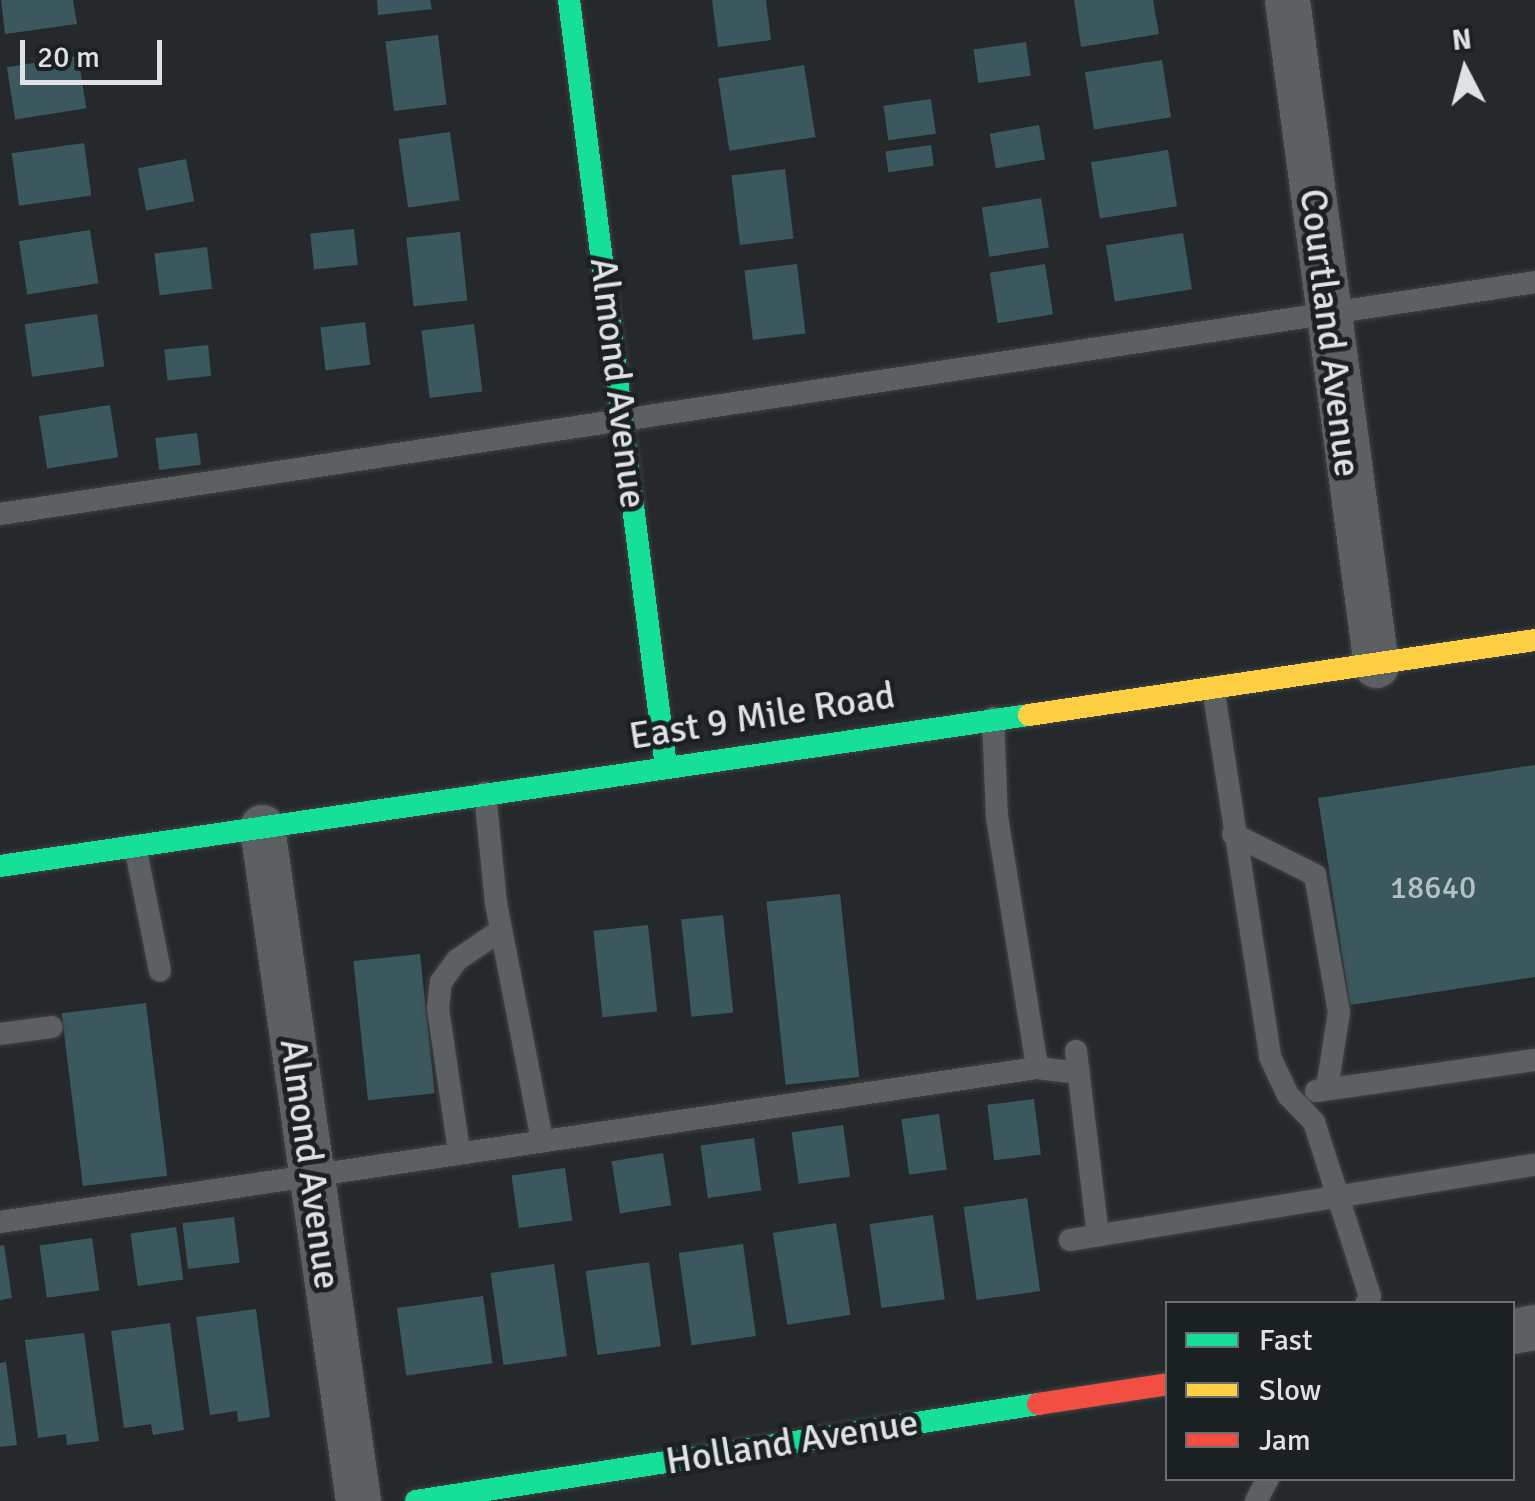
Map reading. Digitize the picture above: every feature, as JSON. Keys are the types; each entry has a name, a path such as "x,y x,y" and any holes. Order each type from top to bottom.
{"main road":[{"name":"Almond Avenue","path":"568,0 666,766"},
{"name":"East 9 Mile Road","path":"0,866 992,715 1376,665 1535,640"},
{"name":"Holland Avenue","path":"416,1501 1165,1384"}],"street":[{"name":"Courtland Avenue","path":"1287,0 1376,665"},
{"name":"Almond Avenue","path":"262,827 358,1501"}],"lane":[{"path":"0,514 621,416 1535,282"},
{"path":"1212,687 1270,1057 1288,1095 1314,1122 1370,1296 1368,1301"},
{"path":"992,715 997,817 1037,1068"},
{"path":"485,794 502,930 542,1139"},
{"path":"1233,834 1316,875 1338,1012 1327,1089"},
{"path":"135,846 160,971"},
{"path":"458,1151 438,1010 441,982 456,960 502,930"},
{"path":"0,1034 52,1027"},
{"path":"1288,1095 1535,1060"},
{"path":"12,1213 191,1183 312,1172 1077,1062 1098,1236"},
{"path":"1070,1240 1337,1200 1535,1165"}],"building":[{"path":"1,0 73,0 77,24 5,34"},
{"path":"377,0 430,0 432,9 378,15"},
{"path":"712,0 766,0 771,40 718,47"},
{"path":"1074,0 1153,0 1159,34 1081,47"},
{"path":"438,35 447,104 394,111 385,41"},
{"path":"1026,42 1031,76 978,83 974,49"},
{"path":"78,56 86,108 15,120 7,67"},
{"path":"1162,60 1171,117 1094,129 1085,72"},
{"path":"804,65 815,137 729,151 718,79"},
{"path":"931,99 936,134 888,140 883,106"},
{"path":"1039,125 1045,159 996,168 990,134"},
{"path":"450,132 460,200 408,208 399,139"},
{"path":"84,143 91,195 19,206 12,153"},
{"path":"931,145 934,166 888,172 885,151"},
{"path":"1168,150 1177,206 1100,219 1091,162"},
{"path":"186,159 194,201 146,211 138,168"},
{"path":"785,169 794,238 740,245 731,176"},
{"path":"1041,198 1049,247 990,257 982,207"},
{"path":"354,229 358,265 314,269 310,234"},
{"path":"90,230 98,283 27,295 19,241"},
{"path":"460,232 467,301 414,306 406,238"},
{"path":"1183,233 1192,289 1115,302 1106,245"},
{"path":"207,247 212,289 160,295 154,253"},
{"path":"797,264 806,333 753,340 744,270"},
{"path":"1045,264 1053,314 998,323 990,273"},
{"path":"97,314 104,366 32,377 25,324"},
{"path":"365,322 370,365 326,370 320,327"},
{"path":"474,324 482,391 430,398 421,330"},
{"path":"208,345 211,376 167,380 164,350"},
{"path":"110,405 118,457 47,469 39,416"},
{"path":"197,433 201,465 159,470 155,438"},
{"path":"1535,765 1535,977 1350,1005 1318,798"},
{"path":"840,894 859,1077 786,1085 766,902"},
{"path":"723,915 733,1012 691,1017 681,919"},
{"path":"648,925 657,1012 602,1017 593,931"},
{"path":"420,954 435,1093 368,1100 353,961"},
{"path":"146,1003 167,1176 83,1186 62,1013"},
{"path":"1034,1099 1041,1155 994,1160 987,1105"},
{"path":"939,1114 947,1169 909,1175 901,1119"},
{"path":"843,1125 850,1176 799,1184 792,1132"},
{"path":"754,1138 761,1190 708,1198 701,1146"},
{"path":"663,1153 671,1205 620,1213 612,1161"},
{"path":"565,1168 572,1220 519,1228 512,1176"},
{"path":"1027,1198 1040,1291 977,1300 964,1207"},
{"path":"933,1215 945,1299 881,1308 870,1224"},
{"path":"234,1217 240,1263 188,1269 182,1223"},
{"path":"836,1223 851,1315 787,1325 773,1233"},
{"path":"176,1227 183,1279 138,1286 130,1233"},
{"path":"92,1238 99,1290 47,1298 40,1245"},
{"path":"743,1244 756,1336 692,1345 679,1253"},
{"path":"4,1245 12,1298 0,1300 0,1246"},
{"path":"649,1262 661,1346 597,1355 586,1271"},
{"path":"554,1264 567,1356 504,1365 491,1273"},
{"path":"483,1296 492,1363 406,1375 397,1308"},
{"path":"256,1309 270,1417 238,1422 237,1411 210,1415 196,1317"},
{"path":"170,1323 184,1430 153,1435 151,1424 124,1428 111,1331"},
{"path":"84,1333 99,1441 67,1445 66,1434 38,1438 25,1340"},
{"path":"6,1362 17,1445 0,1447 0,1363"}],"traffic: fast":[{"path":"569,0 666,767"},
{"path":"0,866 1029,715"},
{"path":"416,1501 1038,1404"}],"traffic: slow":[{"path":"1029,715 1535,640"}],"traffic: jam":[{"path":"1038,1404 1165,1384"}]}
